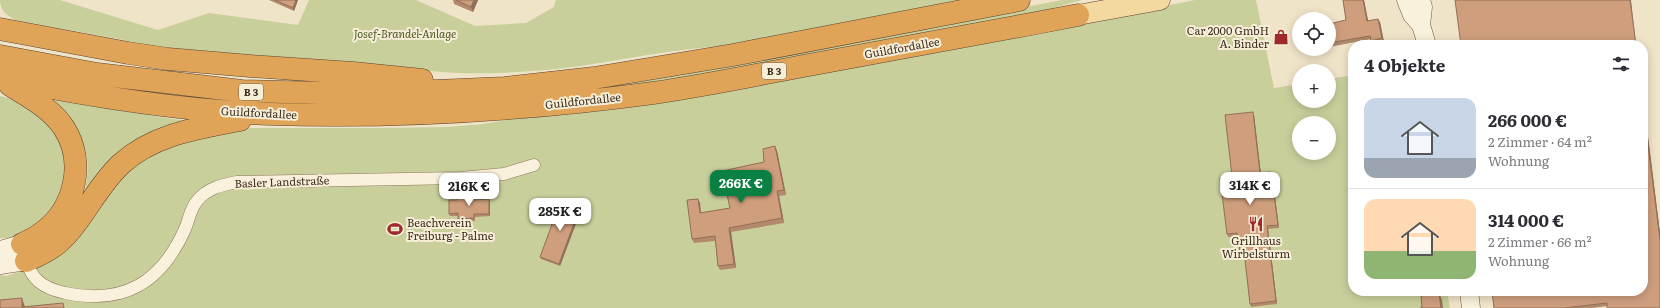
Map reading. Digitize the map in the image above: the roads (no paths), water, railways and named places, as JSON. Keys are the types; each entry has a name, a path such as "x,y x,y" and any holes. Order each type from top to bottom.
{"highway":[{"name":"Guildfordallee","path":"0,56 97,74 242,91 366,94 505,88 594,78 733,55 1019,0"},
{"name":"Guildfordallee","path":"0,78 69,92 221,111 343,116 468,112 654,93 1078,15"},
{"path":"0,29 168,59 353,73 401,79 505,88"},
{"path":"0,78 50,111 65,129 73,148 76,162 74,190 62,213 24,252"},
{"path":"24,252 39,256 57,244 70,231 103,182 121,164 140,150 160,139 181,132 269,114"}],"main road":[{"name":"Guildfordallee","path":"1078,15 1160,0"},
{"path":"1406,0 1412,15 1421,25"},
{"path":"1423,2 1421,25 1426,40"},
{"path":"0,250 24,252"},
{"path":"0,265 24,252"},
{"path":"1470,296 1471,308"}],"street":[{"name":"Basler Landstraße","path":"24,252 31,273 39,282 51,290 84,296 117,294 138,287 159,270 172,253 185,229 197,200 220,185 237,182 460,178 504,174 534,165"}],"place":[{"name":"Car 2000 GmbH A. Binder","path":"1281,37"},
{"name":"Grillhaus Wirbelsturm","path":"1256,224"},
{"name":"Beachverein Freiburg - Palme","path":"395,229"}],"park label":[{"name":"Josef-Brandel-Anlage","path":"405,34"}]}
